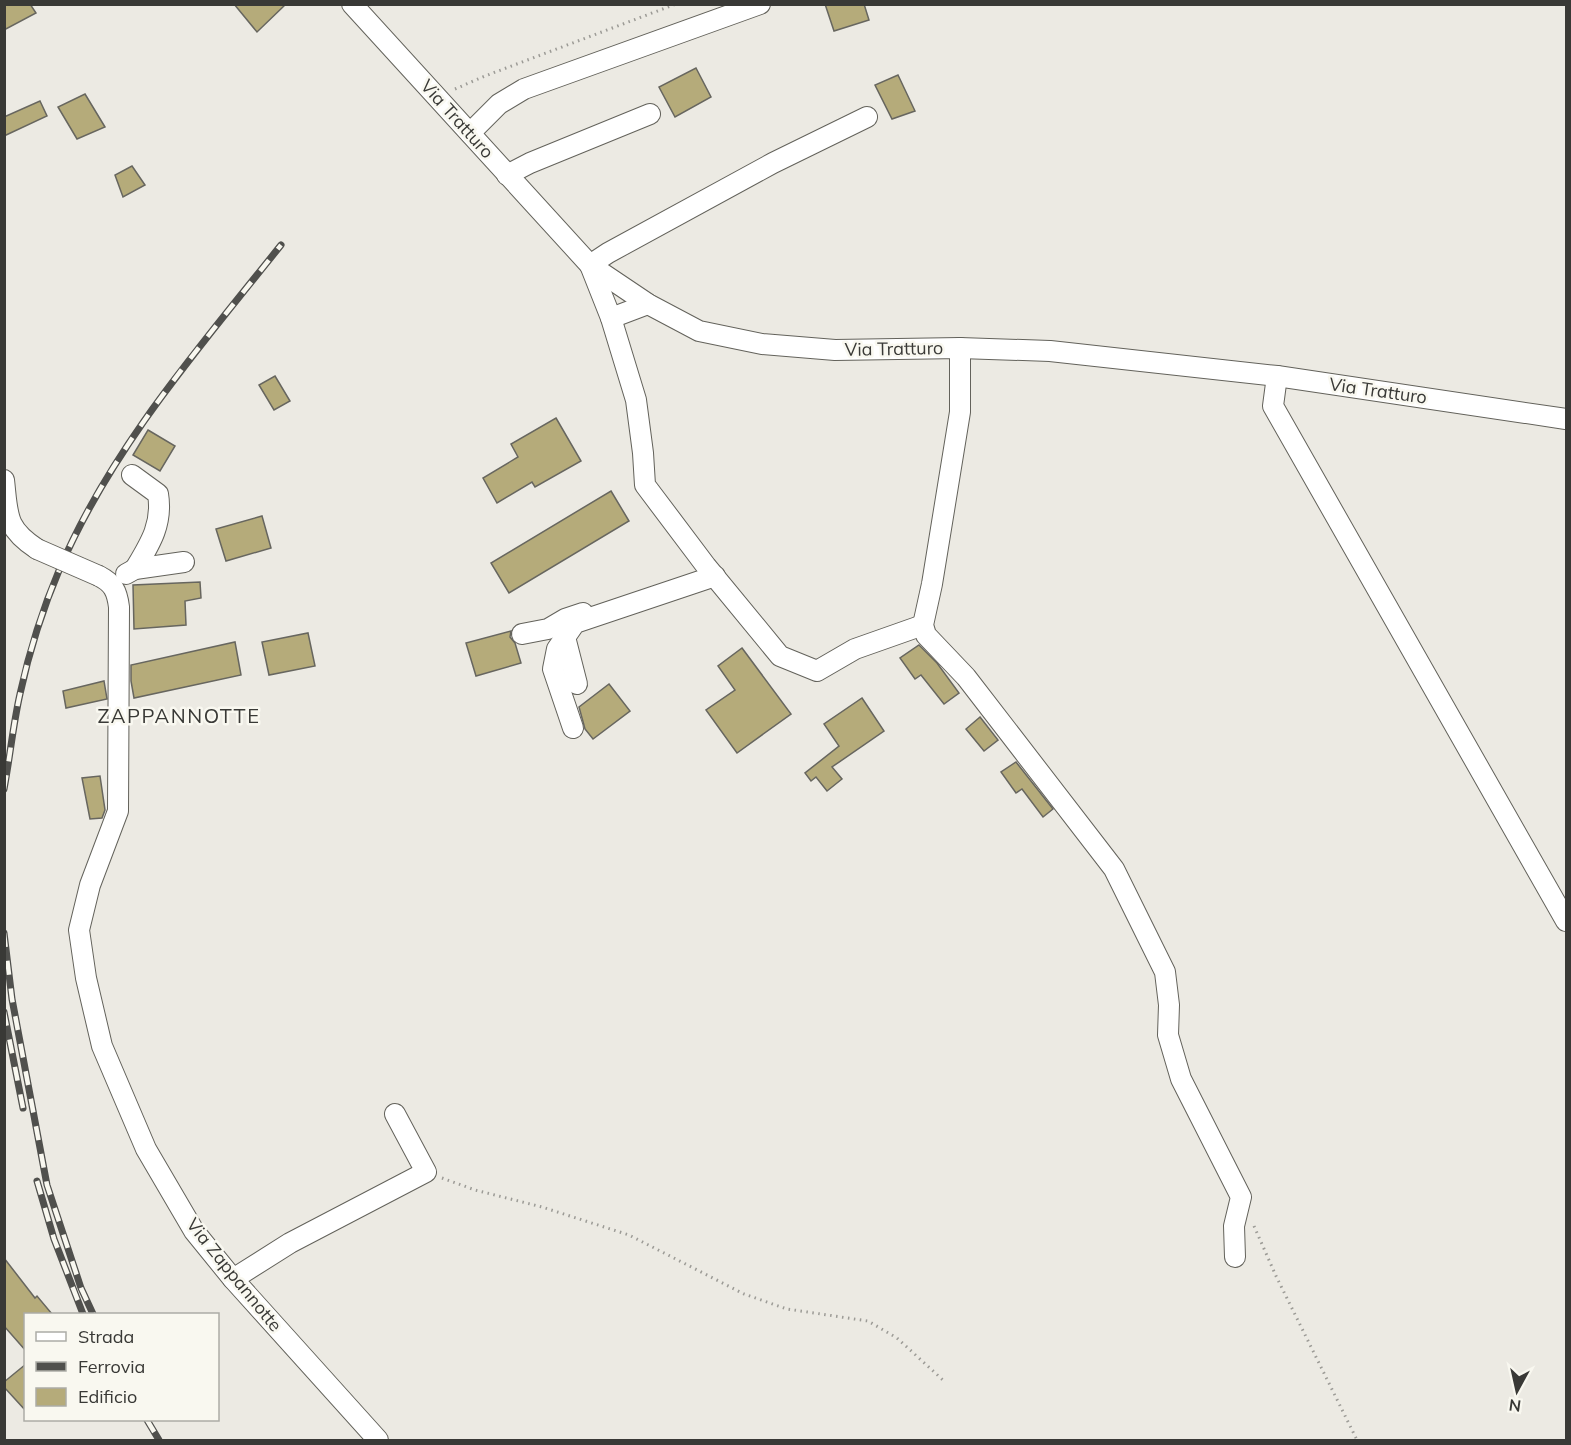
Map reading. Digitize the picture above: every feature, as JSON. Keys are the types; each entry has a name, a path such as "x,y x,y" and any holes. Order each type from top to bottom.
{"street":[{"name":"Via Tratturo","path":"352,4 590,265 648,304 699,331 762,344 835,350 960,348 1050,351 1276,376 1566,419"},
{"path":"470,133 499,104 524,89 760,4"},
{"path":"507,175 530,163 650,114"},
{"path":"867,117 773,164 608,253 590,265 611,318 636,400 645,485 710,571 780,656 818,671 855,649 923,625"},
{"path":"611,318 648,304"},
{"path":"960,348 960,412 932,584 923,625 926,635 966,677 1113,869 1143,927 1165,972 1169,1005 1168,1035 1181,1079 1241,1197 1234,1226 1235,1257"},
{"path":"1276,376 1273,406 1566,921"},
{"path":"132,475 158,494 160,509 153,537 135,569"},
{"path":"4,480 8,514 14,529 21,538 37,549 105,579 135,569 184,562"},
{"path":"522,634 548,629 565,619 693,574 710,571"},
{"path":"573,728 553,669 557,649 575,623 710,571"},
{"name":"Via Zappannotte","path":"105,579 118,594 119,607 118,811 90,885 79,930 86,978 102,1046 146,1149 194,1231 233,1279 378,1440"},
{"path":"565,637 577,684"},
{"path":"233,1279 290,1243 426,1172 395,1114"}],"path":[{"path":"437,97 485,76 676,4"},
{"path":"426,1172 475,1190 542,1207 629,1235 744,1294 787,1309 868,1321 897,1338 944,1382"},
{"path":"1241,1197 1276,1276 1357,1440"}],"building":[{"path":"4,4 30,4 36,13 4,30"},
{"path":"234,4 286,4 257,32"},
{"path":"825,4 864,4 869,20 834,31"},
{"path":"696,68 711,97 675,117 659,87"},
{"path":"898,75 915,111 892,119 875,85"},
{"path":"85,94 105,127 77,139 58,107"},
{"path":"40,101 47,116 4,136 4,117"},
{"path":"132,166 145,185 123,197 115,175"},
{"path":"275,376 290,401 274,410 259,385"},
{"path":"556,418 581,461 535,487 532,482 497,503 483,478 518,457 511,444"},
{"path":"148,430 175,446 160,471 133,455"},
{"path":"611,491 629,521 509,593 491,563"},
{"path":"262,516 271,548 226,561 216,529"},
{"path":"200,582 201,598 185,601 186,625 134,629 133,585"},
{"path":"511,631 510,637 515,643 521,663 476,676 466,643"},
{"path":"308,633 315,666 269,675 262,642"},
{"path":"235,642 241,675 134,698 131,665"},
{"path":"919,645 937,663 959,693 944,704 921,675 915,679 900,658"},
{"path":"742,648 791,714 737,753 706,710 735,690 718,666"},
{"path":"104,681 107,699 66,708 63,691"},
{"path":"609,684 630,711 593,739 585,729 579,707"},
{"path":"862,698 884,731 832,767 842,779 827,791 816,777 811,781 805,773 839,746 824,724"},
{"path":"980,717 998,740 984,751 966,729"},
{"path":"1016,762 1053,809 1043,817 1022,789 1016,793 1001,772"},
{"path":"100,776 105,810 102,818 90,819 82,778"},
{"path":"4,1258 35,1298 37,1296 51,1313 24,1313 24,1349 4,1326"},
{"path":"24,1366 24,1409 4,1387 4,1382"}],"railway":[{"path":"4,789 18,706 32,646 60,568 81,524 105,481 159,400 281,245"},
{"path":"4,933 12,999 47,1185 81,1288 93,1313"},
{"path":"4,1012 23,1108"},
{"path":"37,1181 54,1239 83,1313"},
{"path":"148,1421 159,1440"}],"district":[{"name":"ZAPPANNOTTE","path":"179,716"}]}
